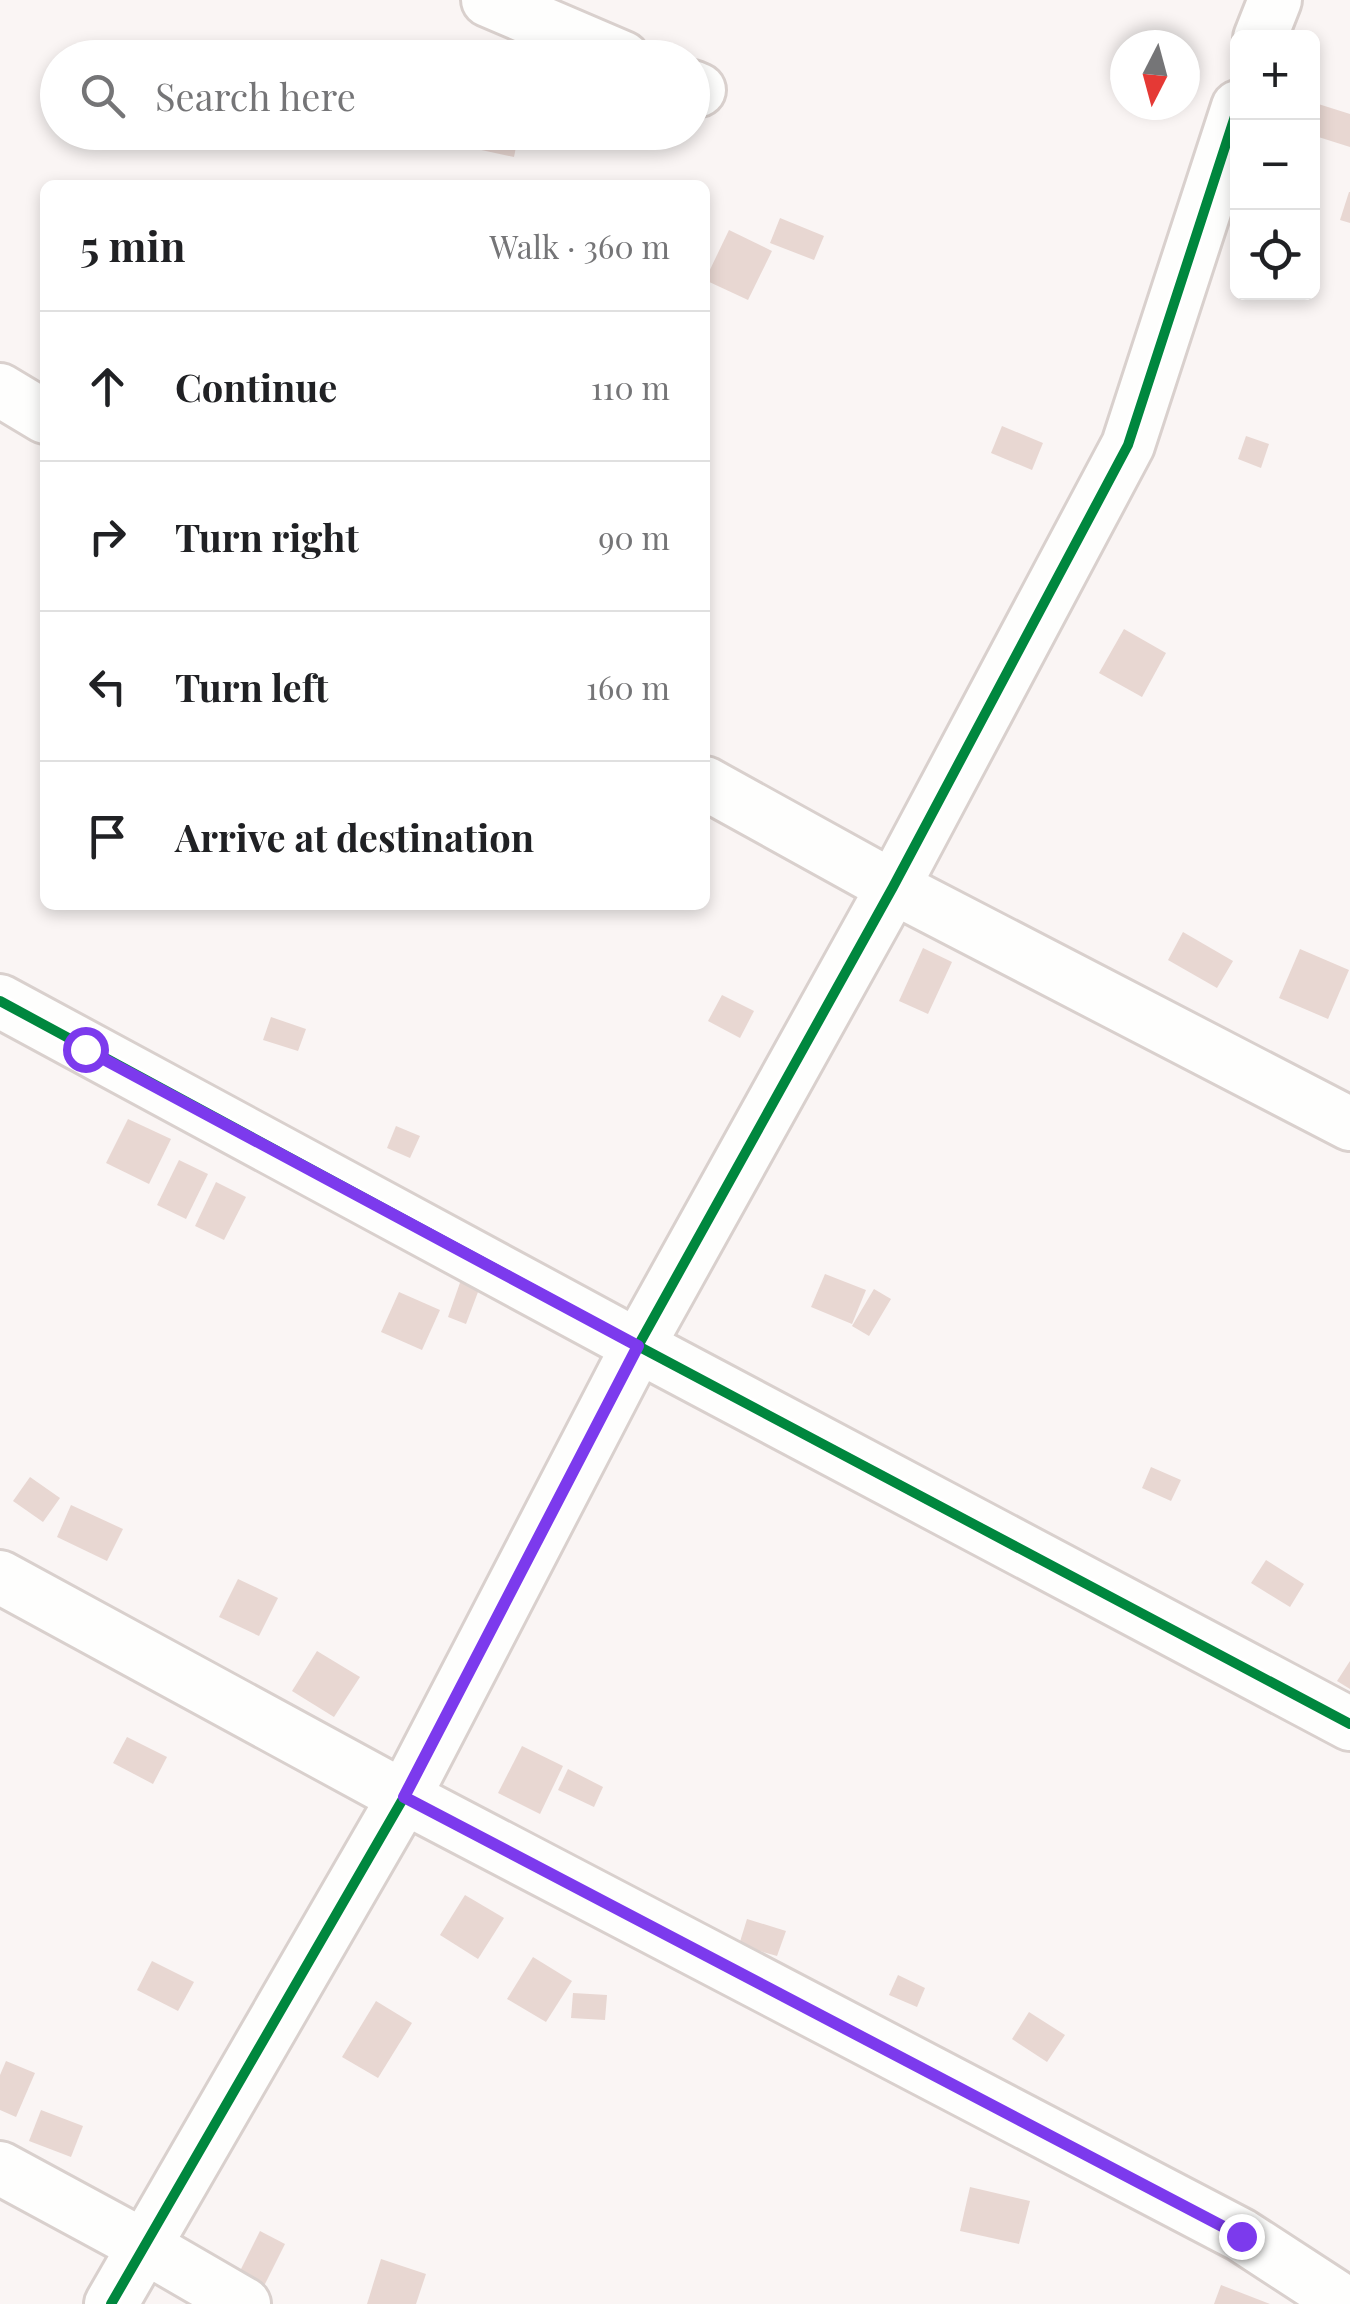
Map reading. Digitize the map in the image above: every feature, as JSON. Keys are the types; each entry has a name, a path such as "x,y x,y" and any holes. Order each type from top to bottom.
{"street":[{"path":"488,0 580,40"},
{"path":"1263,30 1275,0"},
{"path":"111,2304 404,1797 638,1346 893,886 1128,444 1234,120"},
{"path":"0,390 40,414"},
{"path":"710,787 1350,1124"},
{"path":"0,1002 1350,1724"},
{"path":"0,1576 404,1797 1241,2236 1347,2304"},
{"path":"0,2168 244,2304"}],"building":[{"path":"1320,105 1350,114 1350,147 1320,138"},
{"path":"482,150 515,150 514,157"},
{"path":"1350,192 1350,223 1340,220"},
{"path":"780,218 824,236 814,260 770,243"},
{"path":"729,230 772,251 748,300 710,282 710,270"},
{"path":"1002,426 1043,443 1032,470 991,453"},
{"path":"1246,436 1269,444 1261,468 1238,459"},
{"path":"1124,629 1166,653 1142,697 1099,673"},
{"path":"1183,932 1233,961 1217,988 1168,960"},
{"path":"923,948 952,962 928,1014 899,1001"},
{"path":"1300,949 1349,970 1328,1019 1279,998"},
{"path":"722,995 754,1011 740,1038 708,1021"},
{"path":"271,1017 306,1029 298,1051 263,1040"},
{"path":"128,1119 171,1139 149,1184 106,1163"},
{"path":"396,1126 420,1136 410,1158 387,1148"},
{"path":"179,1160 208,1174 186,1219 157,1205"},
{"path":"216,1182 246,1197 224,1240 195,1226"},
{"path":"825,1274 866,1290 852,1324 811,1307"},
{"path":"462,1277 481,1284 466,1324 448,1317"},
{"path":"874,1289 891,1299 869,1336 852,1326"},
{"path":"399,1292 440,1310 422,1350 381,1332"},
{"path":"1151,1467 1181,1480 1171,1501 1142,1488"},
{"path":"30,1477 60,1498 43,1522 13,1501"},
{"path":"71,1505 123,1529 107,1561 57,1537"},
{"path":"1266,1560 1304,1584 1290,1607 1251,1583"},
{"path":"238,1579 278,1598 259,1636 219,1617"},
{"path":"317,1651 360,1677 334,1717 292,1691"},
{"path":"1350,1661 1350,1689 1337,1681"},
{"path":"127,1737 167,1757 153,1784 113,1763"},
{"path":"522,1746 563,1766 540,1814 498,1793"},
{"path":"568,1769 603,1787 594,1807 558,1790"},
{"path":"465,1895 504,1918 478,1959 440,1935"},
{"path":"747,1919 786,1931 777,1956 739,1945"},
{"path":"533,1957 572,1981 546,2022 507,1999"},
{"path":"152,1961 194,1982 178,2011 137,1990"},
{"path":"898,1975 925,1988 917,2007 889,1995"},
{"path":"573,1993 607,1995 605,2020 571,2018"},
{"path":"376,2001 412,2023 378,2078 342,2057"},
{"path":"1029,2012 1065,2035 1047,2062 1012,2039"},
{"path":"6,2061 35,2073 16,2117 0,2110 0,2075"},
{"path":"41,2110 83,2126 71,2157 29,2141"},
{"path":"970,2187 1030,2201 1019,2244 960,2231"},
{"path":"260,2231 285,2244 264,2286 239,2273"},
{"path":"381,2259 426,2274 416,2304 367,2304"},
{"path":"1221,2285 1270,2304 1214,2304"}],"cycle path":[{"path":"111,2304 404,1797 638,1346 893,887 1128,445 1234,120"},
{"path":"0,1001 1350,1724"}],"route":[{"path":"85,1049 638,1346 404,1797 1241,2236"}]}
